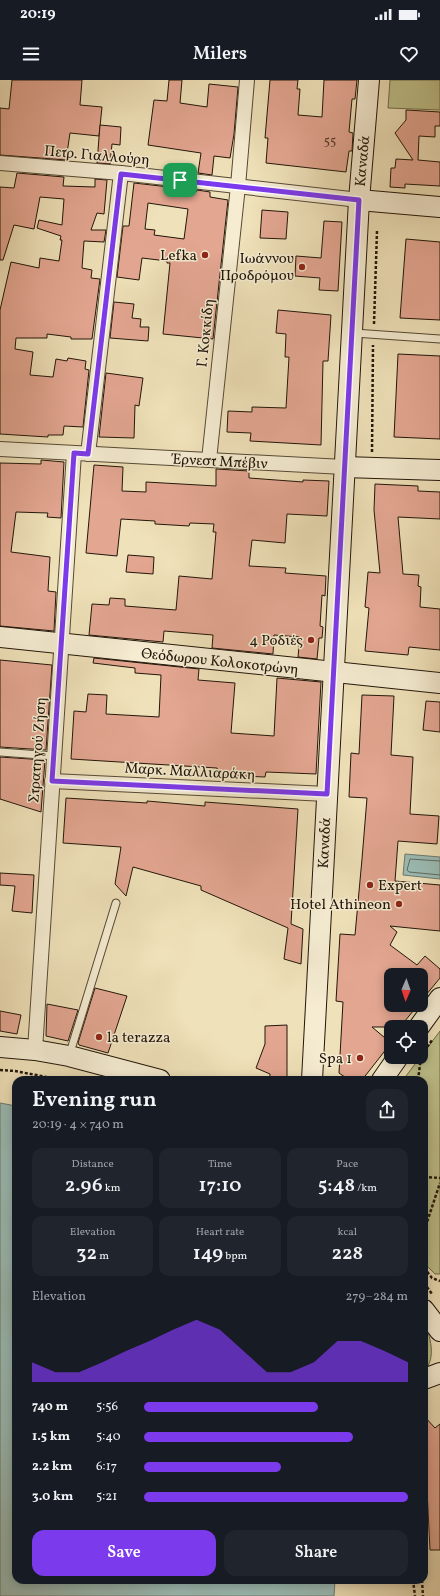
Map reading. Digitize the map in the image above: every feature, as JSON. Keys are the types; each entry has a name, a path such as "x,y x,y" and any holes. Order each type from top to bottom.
{"street":[{"name":"Γ. Κοκκίδη","path":"209,460 238,186 247,80"},
{"name":"Καναδά","path":"312,1076 359,200 369,80"},
{"name":"Πετρ. Γιαλλούρη","path":"0,163 238,186 359,200"},
{"path":"88,454 121,174"},
{"path":"359,200 440,207"},
{"name":"Έρνεστ Μπέβιν","path":"0,449 344,467 440,470"},
{"name":"Στρατηγού Ζήση","path":"35,1050 74,453"},
{"name":"Θεόδωρου Κολοκοτρώνη","path":"0,637 440,683"},
{"name":"Μαρκ. Μαλλιαράκη","path":"52,781 327,794"},
{"path":"428,1031 440,998"},
{"path":"0,1047 35,1050 69,1056 145,1076"},
{"path":"385,1076 393,1064"},
{"path":"428,1315 440,1331"},
{"path":"428,1378 440,1373"}],"lane":[{"path":"352,333 440,339"},
{"path":"0,752 54,756"},
{"path":"69,1056 116,903"}],"path":[{"path":"377,230 373,334 372,452 380,452"},
{"path":"418,1076 420,1064"},
{"path":"0,1070 41,1076"},
{"path":"428,1177 440,1178"},
{"path":"428,1219 440,1183"},
{"path":"428,1273 432,1278 440,1281"},
{"path":"414,1584 415,1596"},
{"path":"422,1584 423,1596"}],"green space":[{"path":"390,80 440,80 440,110 388,108"},
{"path":"440,1031 440,1274 435,1274 428,1267 428,1076 406,1076 415,1064 428,1064 428,1047"},
{"path":"428,1333 431,1347 428,1366"}],"water":[{"path":"405,854 440,857 440,879 403,875"},
{"path":"0,1103 12,1105 12,1584 335,1584 334,1596 0,1596"}],"building":[{"path":"12,80 82,80 80,105 102,107 99,136 70,133 66,160 0,155 0,108 9,109"},
{"path":"169,80 182,80 180,103 207,107 209,84 238,87 234,134 230,158 214,156 212,175 198,173 201,153 148,145 154,100 167,101"},
{"path":"270,80 298,80 297,89 300,89 298,115 322,117 324,80 357,80 355,99 352,99 349,132 353,133 352,151 349,151 346,172 266,163 268,138 265,138"},
{"path":"406,110 440,112 440,126 435,126 435,137 419,136 418,160 440,162 440,186 405,184 405,188 390,187 391,168 395,168 396,159 413,160 395,133 406,120"},
{"path":"100,125 121,127 120,145 112,144 110,164 97,163"},
{"path":"17,173 64,177 63,186 95,187 95,179 107,180 104,214 97,213 91,230 106,230 104,242 84,241 82,268 92,270 91,278 100,279 92,339 71,339 71,337 47,334 47,338 16,338 15,349 33,352 30,375 53,377 56,359 67,361 68,358 86,361 85,369 89,370 83,427 64,426 63,435 48,435 48,437 0,434 0,310 11,262 39,268 40,258 59,261 62,240 60,240 61,236 37,228 39,220 62,225 64,199 40,197 34,229 14,225 3,260 0,260 0,187 14,188"},
{"path":"134,183 178,188 196,192 197,190 210,192 210,197 228,200 213,339 163,334 170,263 167,263 167,261 142,258 139,280 117,277 123,226 129,226","holes":["148,203 188,209 184,239 154,235 155,230 145,229"]},
{"path":"262,210 288,212 286,239 260,238"},
{"path":"324,221 342,222 338,291 319,290 320,278 295,276 296,256 321,258"},
{"path":"406,239 440,242 440,320 400,318"},
{"path":"114,302 134,304 132,318 141,319 140,327 149,327 148,341 110,338"},
{"path":"278,310 331,315 328,361 323,361 321,445 250,441 251,433 227,432 228,411 252,412 252,407 286,408 289,357 285,357 286,334 276,333"},
{"path":"398,354 440,356 440,439 394,437"},
{"path":"106,373 143,378 139,406 135,405 134,438 99,437"},
{"path":"41,460 64,462 61,518 47,517 48,513 16,512 11,552 50,557 48,591 56,592 54,631 0,626 0,463 41,464"},
{"path":"94,465 123,467 122,491 146,492 146,482 216,486 216,469 249,471 249,478 303,482 303,480 329,481 327,516 287,514 285,543 252,540 249,566 286,568 285,573 326,576 325,596 322,595 320,626 323,627 322,638 319,638 317,659 298,657 300,637 274,635 273,654 212,648 213,635 164,631 163,642 89,635 92,604 109,605 110,598 125,599 125,606 176,610 179,576 212,579 216,532 213,532 214,524 190,523 189,526 155,524 155,521 121,519 117,556 86,553"},
{"path":"375,484 418,486 418,491 440,492 440,519 398,517 403,574 419,575 418,586 421,587 420,607 440,609 440,650 409,647 408,655 365,651 369,608 365,607 368,572 380,573 374,510"},
{"path":"128,555 154,557 153,574 126,572"},
{"path":"94,658 199,669 198,680 235,683 231,733 274,736 277,678 321,682 316,774 266,772 265,777 217,775 217,768 71,759 74,711 86,712 88,694 107,695 106,714 159,717 161,675 135,673 135,668 93,663"},
{"path":"0,660 52,665 46,750 0,747"},
{"path":"362,695 394,696 391,755 413,757 410,814 439,816 437,844 398,841 395,881 440,885 440,931 390,926 397,932 390,945 417,965 425,956 440,969 440,978 428,993 428,968 384,968 384,1012 412,1012 406,1020 384,1020 384,1027 372,1027 384,1037 384,1052 365,1076 343,1076 339,1073 343,1002 336,1001 340,934 355,935 367,798 349,797 351,753 359,754"},
{"path":"426,701 440,702 440,732 423,730"},
{"path":"0,757 45,760 41,812 0,799"},
{"path":"66,798 147,803 147,801 205,806 205,802 298,809 291,924 303,929 301,964 284,959 288,928 201,890 201,886 133,867 126,896 115,884 121,847 63,843"},
{"path":"0,873 34,875 32,913 12,911 15,886 0,885"},
{"path":"95,988 127,996 108,1053 79,1045 78,1043"},
{"path":"47,1004 78,1010 68,1041 46,1036"},
{"path":"0,1011 21,1015 17,1034 0,1031"},
{"path":"287,1025 287,1076 270,1076 270,1074 256,1068 265,1044 265,1026"},
{"path":"428,1420 435,1428 440,1424 440,1550 430,1550 428,1510"}],"place":[{"name":"Lefka","path":"205,255"},
{"name":"Ιωάννου Προδρόμου","path":"302,267"},
{"name":"4 Ροδιές","path":"311,640"},
{"name":"Expert","path":"370,885"},
{"name":"Hotel Athineon","path":"399,904"},
{"name":"la terazza","path":"99,1037"},
{"name":"Spa 1","path":"360,1058"}],"route":[{"path":"121,174 180,180 359,200 327,794 52,781 74,453 88,454 121,174"}]}
